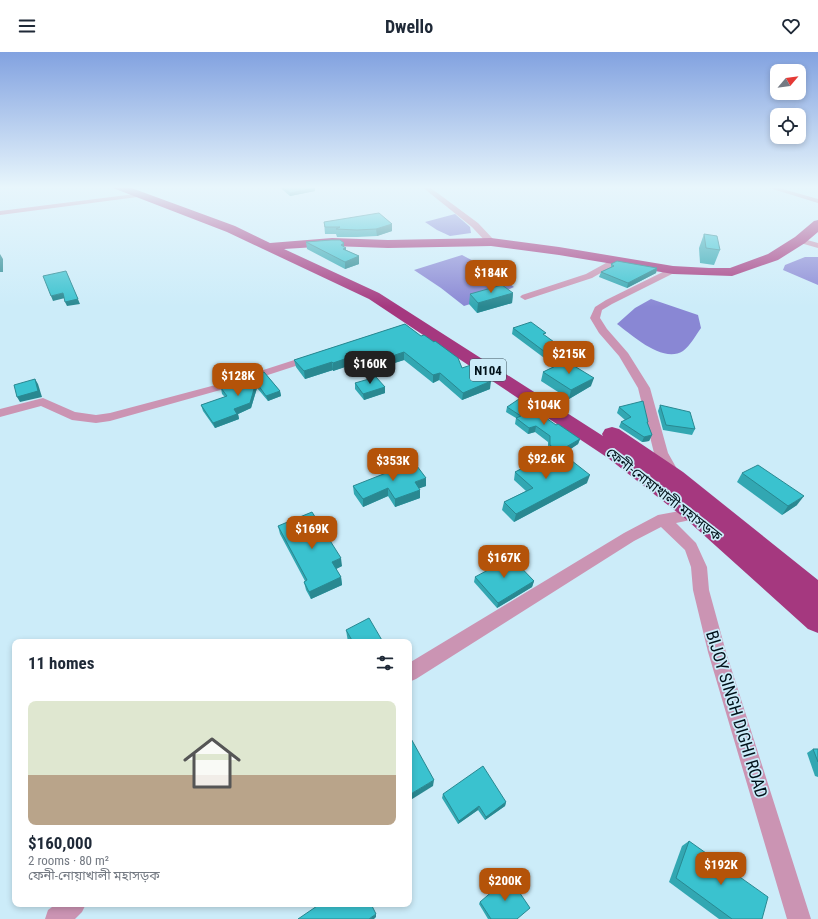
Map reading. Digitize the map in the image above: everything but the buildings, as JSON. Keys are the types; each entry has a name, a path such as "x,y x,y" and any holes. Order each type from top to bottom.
{"highway":[{"name":"ফেনী-নোয়াখালী মহাসড়ক","path":"225,226 374,296 409,326 615,453 695,514 818,621"},
{"name":"ফেনী-নোয়াখালী মহাসড়ক","path":"242,226 387,292 632,447 675,477 818,595"},
{"path":"268,246 332,242 388,244 492,242 559,251 673,270 732,272 773,257 800,240 816,226"}],"street":[{"path":"475,226 492,242"},
{"path":"800,240 818,246"},
{"path":"525,297 589,276 615,261"},
{"path":"412,671 629,537 663,518 695,514 661,452 644,388 624,355 595,318 598,309 609,302 673,270"},
{"path":"0,413 43,402 72,416 96,420 110,418 227,385 326,353"},
{"name":"BIJOY SINGH DIGHI ROAD","path":"663,518 690,547 699,568 702,590 717,652 799,919"},
{"path":"58,919 71,907"}],"shaded area":[{"path":"432,226 469,226 471,233 450,236"},
{"path":"462,255 496,273 514,287 492,297 464,306 414,270"},
{"path":"805,257 818,257 818,285 783,270 785,265"},
{"path":"651,299 698,315 701,328 683,351 675,354 666,354 657,351 639,341 617,324 635,308"}]}
